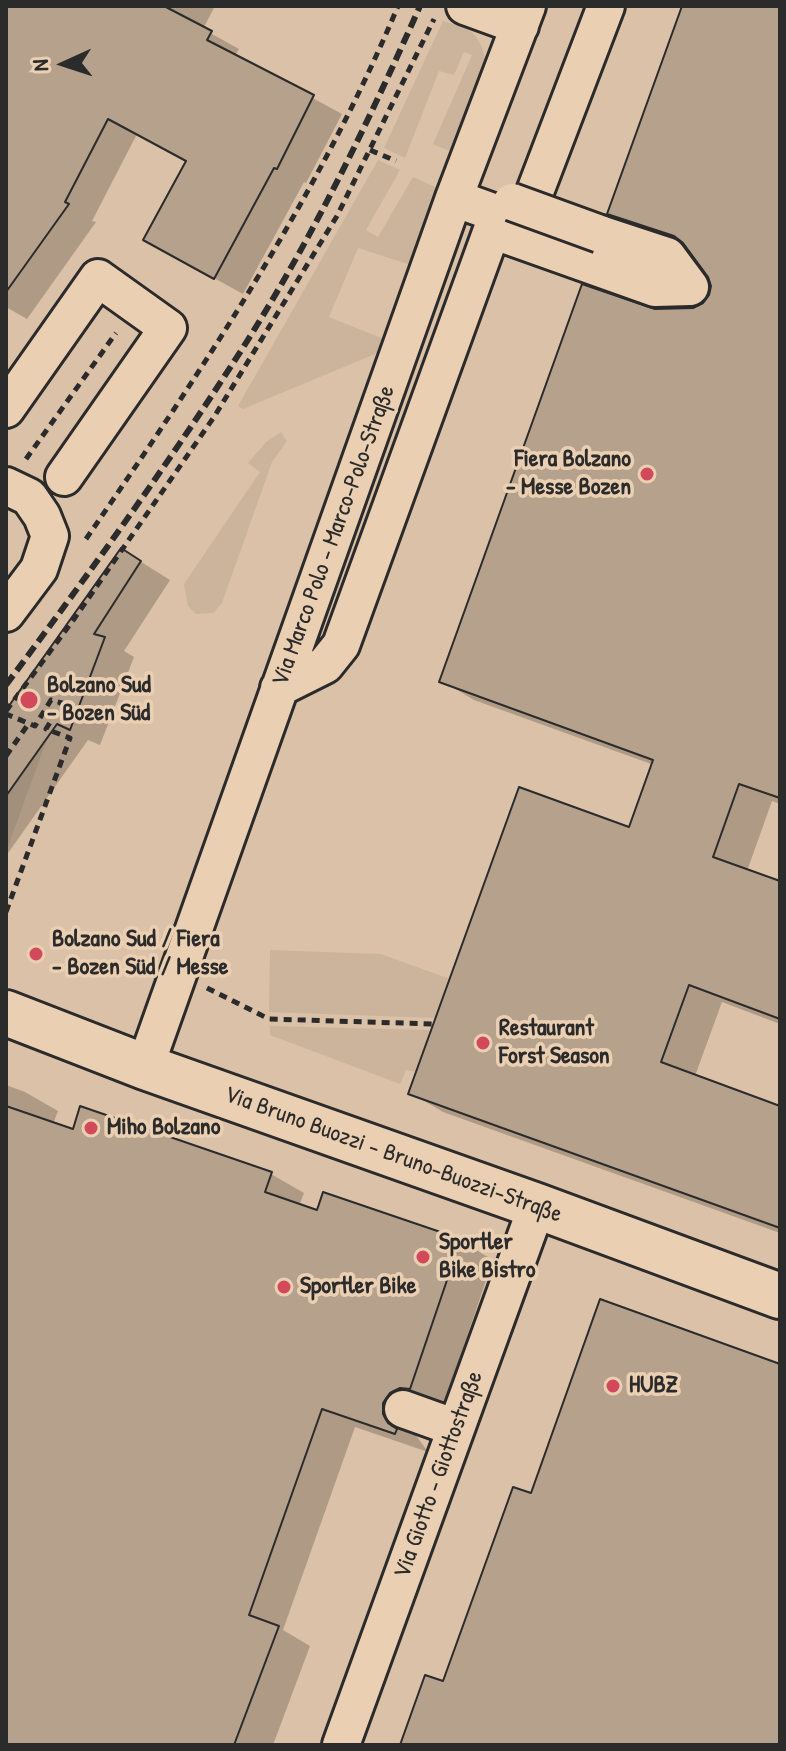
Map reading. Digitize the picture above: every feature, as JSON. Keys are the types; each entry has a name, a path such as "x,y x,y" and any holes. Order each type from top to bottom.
{"main road":[{"name":"Via Bruno Buozzi - Bruno-Buozzi-Straße","path":"6,1013 145,1067 780,1296"}],"street":[{"path":"465,6 523,16"},
{"path":"279,688 325,665 341,645 509,218 583,6"},
{"path":"509,218 606,6"},
{"name":"Via Marco Polo - Marco-Polo-Straße","path":"145,1067 454,198 523,16"},
{"path":"454,198 595,250"},
{"path":"6,409 98,278 168,328 64,477"},
{"path":"6,613 39,569 50,536 42,516 15,474"},
{"path":"6,569 44,553"},
{"name":"Via Giotto - Giottostraße","path":"341,1745 537,1206"},
{"path":"403,1409 456,1428"}],"path":[{"path":"79,548 184,397 305,198 376,59 398,6"},
{"path":"6,912 70,738 46,729 62,703 51,700 35,726 6,712 214,417 337,216 440,6"},
{"path":"370,150 396,161"},
{"path":"15,474 136,305"},
{"path":"6,756 29,723"},
{"path":"206,987 269,1019 433,1024"}],"shaded area":[{"path":"6,6 780,6 780,1745 6,1745"},
{"path":"443,21 472,32 480,42 485,59 454,153 433,144 472,55 464,52 454,75 439,71 405,158 384,148"},
{"path":"378,160 400,170 366,230 378,237 413,177 442,190 414,266 358,248 329,317 384,339 380,352 243,409 238,406"},
{"path":"281,432 287,441 272,462 222,603 213,613 196,614 188,606 184,584 260,472 248,463 266,442"},
{"path":"48,736 6,852 6,796"},
{"path":"270,950 381,954 450,979 435,1018 269,1012"},
{"path":"270,1026 431,1030 416,1072 406,1070 400,1084 270,1035"}],"building":[{"path":"6,6 164,6 212,31 207,40 314,95 277,169 274,168 214,279 143,240 186,161 108,119 65,202 69,204 6,292"},
{"name":"Fiera Bolzano - Messe Bozen","path":"682,6 780,6 780,798 739,784 713,857 780,881 780,1019 689,985 661,1062 780,1106 780,1228 408,1094 519,787 629,827 653,760 439,682 582,284 655,309 693,308 703,303 709,295 711,286 708,277 683,243 674,236 607,214"},
{"path":"121,548 141,561 94,634 105,637 70,730 57,724 6,796 6,710"},
{"path":"6,1106 73,1129 80,1106 272,1172 265,1192 317,1210 323,1192 461,1239 410,1389 400,1388 390,1393 383,1403 383,1414 388,1423 397,1429 395,1434 322,1409 249,1615 279,1626 234,1745 6,1745"},
{"path":"600,1299 780,1364 780,1745 400,1745 425,1675 443,1681 513,1487 531,1493"}],"railway":[{"path":"6,685 158,475 269,305 338,180 420,6"}],"place":[{"name":"Fiera Bolzano - Messe Bozen","path":"647,474"},
{"name":"Bolzano Sud - Bozen Süd","path":"29,700"},
{"name":"Bolzano Sud / Fiera - Bozen Süd / Messe","path":"36,954"},
{"name":"Restaurant Forst Season","path":"483,1043"},
{"name":"Miho Bolzano","path":"91,1128"},
{"name":"Sportler Bike Bistro","path":"423,1257"},
{"name":"Sportler Bike","path":"284,1287"},
{"name":"HUBZ","path":"613,1386"}]}
